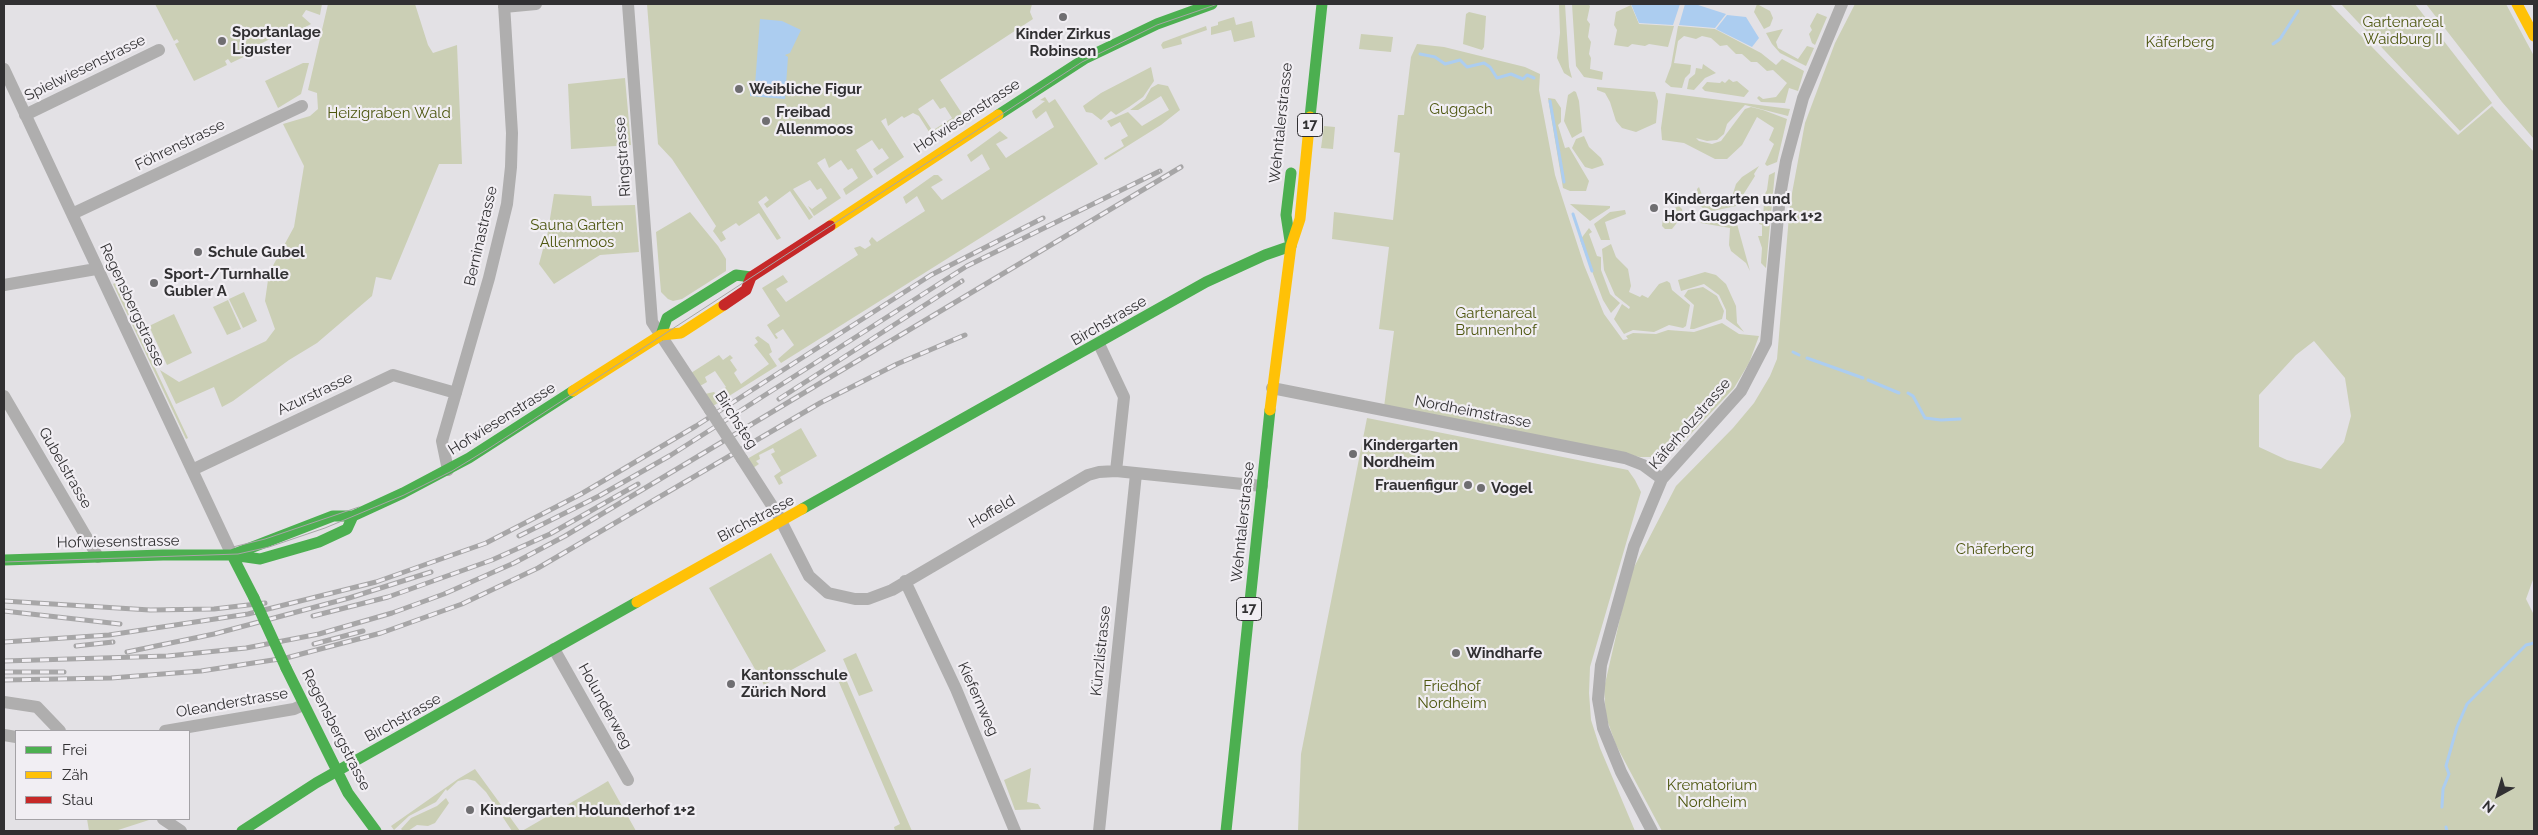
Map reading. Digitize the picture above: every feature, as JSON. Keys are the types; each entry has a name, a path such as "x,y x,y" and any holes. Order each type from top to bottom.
{"main road":[{"name":"Wehntalerstrasse","path":"1226,831 1272,388 1291,246 1300,219 1322,4"},
{"path":"2517,4 2534,36"},
{"name":"Hofwiesenstrasse","path":"232,555 333,516 353,516 448,470 661,335 681,333 714,312 746,290 751,277 1086,58 1121,40 1206,5"},
{"name":"Wehntalerstrasse","path":"1291,246 1286,215 1292,164"},
{"name":"Birchstrasse","path":"242,831 311,786 670,582 781,523 1206,282 1265,255 1291,246"},
{"name":"Hofwiesenstrasse","path":"661,335 667,318 736,275 751,277"},
{"name":"Hofwiesenstrasse","path":"4,560 232,555 260,559 294,550 347,529 353,516"},
{"name":"Regensbergstrasse","path":"232,555 337,772 348,793 376,831"}],"street":[{"path":"504,6 536,4"},
{"name":"Ringstrasse","path":"628,4 652,322 661,335"},
{"name":"Käferholzstrasse","path":"1652,831 1621,772 1603,728 1598,699 1598,680 1628,565 1662,479 1669,468 1731,406 1751,375 1766,344 1780,196 1788,153 1803,98 1842,4"},
{"name":"Berninastrasse","path":"448,470 442,441 497,247 507,204 512,133 504,6"},
{"name":"Spielwiesenstrasse","path":"26,115 159,50"},
{"name":"Regensbergstrasse","path":"4,69 96,269 232,555"},
{"name":"Föhrenstrasse","path":"72,214 302,106"},
{"path":"4,285 96,269"},
{"name":"Birchsteg","path":"661,335 742,459 781,523"},
{"path":"1099,344 1124,396 1116,471"},
{"name":"Azurstrasse","path":"192,470 393,375 456,393"},
{"name":"Nordheimstrasse","path":"1272,388 1625,458 1638,462 1662,479"},
{"name":"Gubelstrasse","path":"4,396 98,557"},
{"name":"Hoffeld","path":"781,523 809,576 828,593 855,599 868,599 880,596 1088,475 1116,471 1262,486"},
{"name":"Künzlistrasse","path":"1098,831 1136,474"},
{"name":"Kiefernweg","path":"906,581 956,689 1015,831"},
{"name":"Holunderweg","path":"554,649 628,780"},
{"path":"4,702 37,707 59,730"},
{"name":"Oleanderstrasse","path":"171,730 294,710 304,705"},
{"path":"164,820 181,831"}],"green space":[{"name":"Sportanlage Liguster","path":"155,4 322,4 320,15 306,10 302,16 311,24 283,39 280,34 256,46 258,50 231,63 228,59 225,61 227,65 194,81 175,44 179,42 177,39 174,41"},
{"name":"Heizigraben Wald","path":"328,4 415,4 428,45 433,53 457,45 462,164 439,164 391,280 376,277 372,296 317,343 289,360 222,407 214,387 176,404 160,370 179,382 266,341 275,329 265,301 269,273 294,227 304,166 283,124 310,116 318,109 317,93 308,90"},
{"name":"Freibad Allenmoos","path":"647,4 1032,4 1030,12 1033,19 940,80 965,118 938,135 935,129 952,118 945,107 940,109 933,99 918,109 936,136 933,138 919,116 913,113 904,118 902,116 888,126 886,118 881,121 904,157 877,175 873,169 889,158 882,148 879,150 872,140 856,150 873,177 846,195 843,189 858,178 852,168 848,170 841,160 829,168 825,158 817,163 841,198 814,216 808,206 812,209 827,198 821,188 817,190 810,180 793,189 813,217 809,220 790,191 767,208 764,204 769,200 766,196 758,202 781,238 777,240 759,213 739,226 736,223 722,232 726,239 721,242 713,231 716,226 672,159 658,144"},
{"path":"1559,4 1565,4 1569,67 1572,78 1564,73 1557,58 1560,33"},
{"path":"1572,4 1588,4 1590,6 1587,20 1590,24 1588,37 1591,42 1589,54 1591,58 1590,69 1603,72 1602,80 1584,77 1576,66"},
{"path":"1757,4 1770,11 1773,18 1770,26 1764,29 1754,12"},
{"name":"Chäferberg","path":"1855,4 2330,4 2458,135 2492,106 2534,152 2534,577 2526,599 2534,615 2534,831 1662,831 1616,745 1606,717 1604,688 1630,575 1676,486 1733,428 1754,403 1770,376 1777,359 1790,204 1805,123 1835,43","holes":["2314,341 2345,378 2351,416 2344,442 2321,469 2287,460 2259,447 2259,395 2296,355"]},
{"name":"Gartenareal Waidburg II","path":"2341,4 2415,4 2492,103 2460,131"},
{"path":"2426,4 2506,4 2534,56 2534,139 2502,102"},
{"path":"1631,5 1639,24 1674,26 1668,47 1649,44 1645,46 1632,44 1628,47 1614,45 1617,30 1614,25 1616,12"},
{"path":"1469,12 1486,16 1484,47 1482,50 1463,44 1466,14"},
{"path":"1817,13 1827,17 1815,45 1812,43 1809,34 1812,30 1810,26"},
{"path":"1234,17 1236,25 1252,21 1255,37 1234,42 1231,30 1211,35 1211,27 1218,25 1218,22"},
{"path":"1206,26 1207,30 1181,39 1182,44 1163,49 1161,45 1163,42"},
{"path":"1678,26 1715,29 1761,53 1776,65 1782,59 1804,71 1798,91 1789,88 1785,103 1761,102 1757,98 1759,96 1763,99 1776,97 1787,83 1773,70 1767,71 1757,62 1751,62 1742,54 1736,54 1727,45 1720,46 1711,38 1702,36 1696,39 1684,36 1678,41 1674,63 1691,65 1690,73 1685,78 1682,88 1671,87 1665,82 1671,66"},
{"path":"1783,29 1776,42 1778,48 1798,59 1807,46 1814,48 1806,66 1780,53 1766,33"},
{"path":"1361,34 1393,37 1391,52 1359,49"},
{"name":"Gartenareal Brunnenhof","path":"1417,44 1444,47 1525,67 1540,74 1539,90 1555,175 1584,265 1604,314 1623,340 1628,339 1626,336 1633,333 1656,334 1668,330 1694,332 1722,323 1739,334 1759,336 1749,363 1734,388 1674,452 1658,457 1640,457 1384,407 1394,331 1379,329 1389,247 1332,239 1334,212 1393,220 1400,153 1394,152 1398,115 1404,115 1411,57"},
{"path":"303,63 309,63 301,94 278,108 265,81"},
{"path":"1703,64 1716,73 1705,78 1694,90 1687,89 1689,79 1695,74 1696,68 1702,69"},
{"path":"1151,67 1154,81 1143,97 1129,107 1116,115 1111,111 1101,120 1092,113 1086,112 1083,106 1101,93"},
{"path":"625,78 631,145 571,149 568,84"},
{"path":"1729,79 1733,82 1737,81 1749,91 1744,97 1705,91 1702,88 1707,82 1720,83 1722,81 1725,83"},
{"path":"1158,84 1168,86 1180,110 1161,125 1105,160 1104,158 1124,146 1121,140 1128,136 1120,122 1111,127 1107,121 1128,112 1142,126 1169,110 1161,96 1138,110 1130,110 1145,99 1151,88"},
{"path":"1597,87 1655,92 1658,101 1656,123 1636,132 1622,128 1616,121 1605,93 1597,90"},
{"path":"1574,91 1579,101 1582,132 1572,138 1564,121 1568,95"},
{"path":"1666,93 1790,109 1788,116 1745,105 1727,124 1724,134 1717,140 1707,141 1696,138 1699,141 1712,144 1721,141 1745,109 1751,107 1763,110 1787,119 1777,162 1767,166 1765,164 1774,144 1769,140 1774,128 1757,117 1742,145 1727,159 1715,159 1684,143 1662,140 1661,128"},
{"path":"1045,97 1049,103 1055,99 1098,164 781,363 778,359 794,345 783,329 775,334 778,338 776,339 767,325 780,316 762,288 783,275 788,282 776,289 786,302 858,255 854,248 860,246 865,249 871,245 869,241 872,237 877,242 925,211 917,196 906,204 903,197 934,175 938,175 943,180 931,187 942,200 990,169 982,154 971,162 967,155 1000,131 1008,138 996,144 1006,158 1054,127 1046,111 1036,119 1032,111 1045,101 1040,100"},
{"path":"1548,98 1555,99 1561,108 1561,122 1558,125 1565,148 1569,147 1589,181 1586,191 1570,191 1563,188"},
{"path":"1324,126 1335,127 1333,149 1321,148"},
{"path":"1584,136 1589,147 1601,158 1604,165 1592,169 1585,167 1572,148 1576,139"},
{"path":"1759,166 1754,174 1755,176 1736,206 1708,212 1699,205 1697,189 1699,187 1704,200 1731,200 1736,184 1742,177"},
{"path":"1775,172 1766,268 1761,263 1762,248 1758,236 1762,236 1762,225 1759,224 1759,219 1763,219 1764,201 1761,201 1767,190 1769,175"},
{"name":"Sauna Garten Allenmoos","path":"554,194 591,196 592,206 635,205 639,252 600,255 554,284 539,264 543,249 545,249"},
{"path":"1570,204 1610,206 1610,208 1590,221"},
{"path":"1679,206 1682,209 1683,215 1672,229 1665,229 1662,226 1663,219 1668,216 1672,209"},
{"path":"1625,210 1626,214 1605,222 1610,240 1601,240 1594,224 1610,212"},
{"path":"690,212 718,246 726,259 726,271 682,299 673,301 661,292 656,232"},
{"path":"1725,215 1737,224 1750,271 1746,263 1731,251 1729,245 1730,228 1701,223 1700,220"},
{"path":"1589,228 1592,232 1589,234 1597,256 1601,257 1601,270 1610,294 1620,303 1611,313 1603,300 1580,240"},
{"path":"1611,244 1616,257 1628,269 1631,286 1629,292 1648,298 1659,284 1667,281 1670,283 1672,290 1690,305 1686,326 1683,328 1669,325 1654,332 1633,330 1624,334 1614,319 1622,304 1629,309 1630,307 1615,295 1604,270 1602,249"},
{"path":"1705,272 1716,275 1726,284 1736,306 1737,323 1744,332 1726,319 1726,310 1719,295 1704,284 1681,291 1678,280"},
{"path":"115,283 188,438 186,439 113,284"},
{"path":"1703,287 1717,296 1724,311 1722,319 1690,329 1694,305 1684,296 1688,290"},
{"path":"244,292 257,321 243,328 229,299"},
{"path":"228,300 241,329 227,335 213,307"},
{"path":"174,314 192,353 167,365 149,326"},
{"path":"758,336 769,344 772,352 769,354 777,366 713,406 705,394 714,392 716,394 726,387 715,371 705,377 707,382 700,386 691,373 719,355 723,360 730,355 733,358 730,360 737,370 734,373 741,384 769,364 754,345 758,342 755,338"},
{"name":"Friedhof Nordheim","path":"1367,418 1628,470 1635,480 1641,492 1590,667 1589,693 1591,720 1600,748 1635,831 1298,831 1301,754"},
{"path":"801,428 817,456 780,477 783,483 779,485 774,476 781,471 771,454 775,452 773,448 759,455 760,459 756,461 759,464 753,468 747,459"},
{"path":"771,553 826,651 764,685 709,588"},
{"path":"856,653 873,691 859,696 843,659"},
{"path":"845,677 912,831 895,831 894,827 900,824 838,680"},
{"path":"1031,768 1027,802 1038,804 1041,809 1015,810 1004,780"},
{"path":"475,769 520,831 512,831 486,792 475,781 467,779 458,781 447,791 446,789 436,802 409,816 394,830 391,826 458,779"},
{"path":"608,781 636,831 522,831 598,787"},
{"path":"446,798 449,803 435,823 428,826 417,825 408,831 401,829 411,818 437,806"},
{"path":"87,820 149,820 115,831 89,831"}],"water":[{"path":"1631,4 1680,4 1673,25 1639,23"},
{"path":"1685,4 1695,4 1726,14 1715,28 1679,25"},
{"path":"1727,15 1746,17 1759,38 1752,47 1716,29"},
{"path":"760,19 782,21 801,30 790,53 785,55 788,57 785,99 750,96 750,85 755,85"}],"waterway":[{"path":"2273,44 2280,39 2298,11"},
{"path":"1420,54 1435,57 1445,64 1460,60 1467,67 1484,63 1490,67 1497,78 1511,74 1523,79 1527,75 1534,78"},
{"path":"1550,101 1564,182"},
{"path":"1573,214 1592,271"},
{"path":"1793,352 1799,355"},
{"path":"1807,358 1863,378"},
{"path":"1868,380 1899,393"},
{"path":"1908,393 1913,396 1925,418 1941,420 1960,419"},
{"path":"2442,807 2443,789 2449,774 2446,766 2457,727 2467,704 2526,645 2534,643"},
{"path":"2446,827 2447,831"}],"tram line":[{"path":"4,562 238,554 269,547 325,528 404,495 452,471 488,449 1082,62 1157,25 1218,4"},
{"path":"233,547 265,539 359,507"}],"railway":[{"path":"4,661 168,656 246,648 319,634 392,613 444,594 514,563 565,536 1181,167"},
{"path":"519,536 599,496 671,455 967,266 1160,171"},
{"path":"4,642 109,635 248,614 376,582 486,543 581,494 696,426 931,275 1043,218"},
{"path":"779,399 962,281"},
{"path":"4,680 111,678 201,671 286,658 381,633 462,604 538,568 820,403 897,364 965,335"},
{"path":"313,616 388,597 492,560 550,534 638,484"},
{"path":"127,652 214,634 349,598 431,572"},
{"path":"4,601 150,610 214,609 265,603"},
{"path":"4,611 120,624"},
{"path":"314,644 363,631"},
{"path":"76,646 113,642"},
{"path":"4,672 64,672"}],"traffic: fast":[{"path":"998,115 1086,58 1157,24 1212,4"},
{"path":"1310,117 1322,4"},
{"path":"1290,241 1286,215 1291,173"},
{"path":"802,509 1206,282 1265,255 1291,246"},
{"path":"661,335 667,318 736,275 751,277"},
{"path":"232,555 333,516 353,516 403,493 469,458 573,391"},
{"path":"1226,831 1270,410"},
{"path":"4,560 163,555 232,555 260,559 319,542 347,529 353,516"},
{"path":"232,555 254,598"},
{"path":"254,598 286,668"},
{"path":"242,831 316,783 637,602"},
{"path":"286,668 348,793 376,831"}],"traffic: slow":[{"path":"2517,4 2534,36"},
{"path":"830,226 998,115"},
{"path":"1270,410 1291,246 1300,219 1310,117"},
{"path":"573,391 661,335 681,333 724,305"},
{"path":"637,602 802,509"}],"traffic: jam":[{"path":"724,305 746,290 751,277 830,226"}],"place":[{"name":"Kinder Zirkus Robinson","path":"1063,17"},
{"name":"Sportanlage Liguster","path":"222,41"},
{"name":"Weibliche Figur","path":"739,89"},
{"name":"Freibad Allenmoos","path":"766,121"},
{"name":"Kindergarten und Hort Guggachpark 1+2","path":"1654,208"},
{"name":"Schule Gubel","path":"198,252"},
{"name":"Sport-/Turnhalle Gubler A","path":"154,283"},
{"name":"Kindergarten Nordheim","path":"1353,454"},
{"name":"Frauenfigur","path":"1468,485"},
{"name":"Vogel","path":"1481,488"},
{"name":"Windharfe","path":"1456,653"},
{"name":"Kantonsschule Zürich Nord","path":"731,684"},
{"name":"Kindergarten Holunderhof 1+2","path":"470,810"}],"park label":[{"name":"Käferberg","path":"2180,42"},
{"name":"Guggach","path":"1461,109"},
{"name":"Krematorium Nordheim","path":"1712,794"}]}
